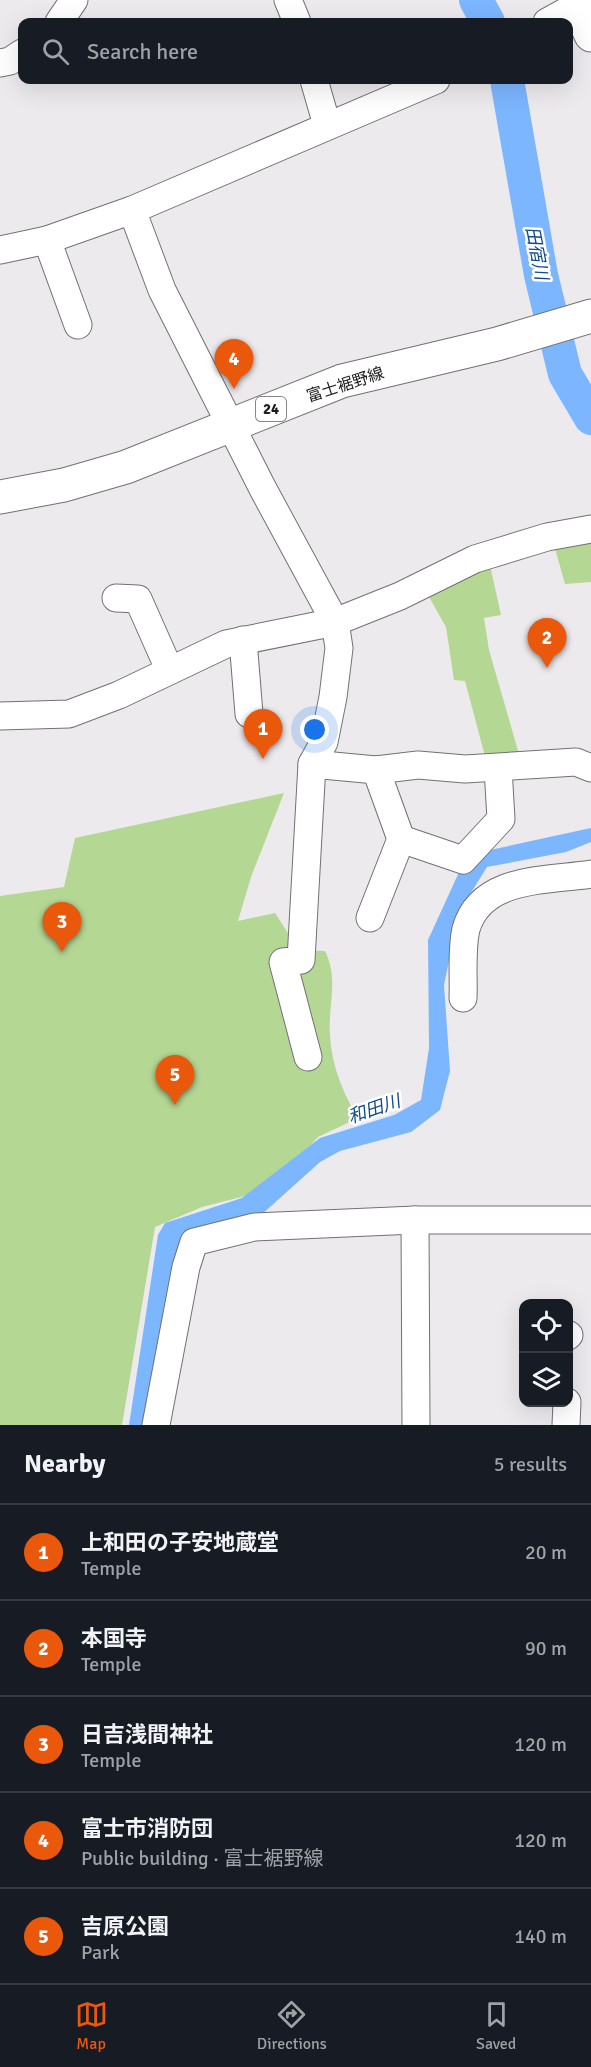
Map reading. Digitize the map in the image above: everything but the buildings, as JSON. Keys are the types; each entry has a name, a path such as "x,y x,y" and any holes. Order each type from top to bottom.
{"main road":[{"path":"580,2 591,35"},
{"name":"富士裾野線","path":"0,497 64,485 126,467 342,381 591,316"}],"street":[{"path":"61,18 74,0"},
{"path":"288,0 295,18"},
{"path":"554,18 580,2"},
{"path":"0,63 10,61 18,56"},
{"path":"315,84 327,125"},
{"path":"0,250 47,240 132,210 426,84"},
{"path":"132,210 162,290 263,489 335,622 339,648 333,698 324,742 312,764 301,960 283,962 308,1057"},
{"path":"47,240 78,325"},
{"path":"0,716 69,714 119,694 226,644 335,622 400,596 475,559 546,537 591,529"},
{"path":"116,598 138,599 169,669"},
{"path":"243,640 249,714"},
{"path":"312,764 376,770 417,765 465,769 576,762 591,768"},
{"path":"401,839 463,860 501,819 498,768"},
{"path":"370,918 401,839 376,770"},
{"path":"463,998 466,930 477,903 519,883 591,874"},
{"path":"415,1220 416,1425"},
{"path":"156,1425 186,1267 194,1242 254,1227 415,1220 591,1220"},
{"path":"566,1425 567,1407"}],"green space":[{"path":"591,538 591,582 565,584 554,545"},
{"path":"490,565 501,615 484,618 489,650 521,761 486,760 465,681 454,680 446,627 424,588"},
{"path":"284,793 251,877 238,921 275,913 299,950 325,951 332,982 330,1023 335,1067 347,1099 358,1118 318,1137 273,1189 202,1207 155,1227 122,1425 0,1425 0,896 64,887 75,838"}],"water":[{"path":"591,828 591,842 566,852 487,867 459,912 444,985 450,1071 440,1110 411,1132 340,1151 320,1162 260,1216 185,1231 150,1425 129,1425 158,1235 165,1223 242,1198 320,1138 394,1115 421,1100 429,1048 428,940 460,870 481,852"}],"waterway":[{"name":"田宿川","path":"476,0 486,18"},
{"name":"田宿川","path":"508,84 541,275 565,374 591,418"}],"place":[{"name":"富士市消防団","path":"234,389"},
{"name":"本国寺","path":"547,668"},
{"name":"上和田の子安地蔵堂","path":"263,759"},
{"name":"日吉浅間神社","path":"62,952"},
{"name":"吉原公園","path":"175,1105"}],"water label":[{"name":"和田川","path":"374,1109"}]}
